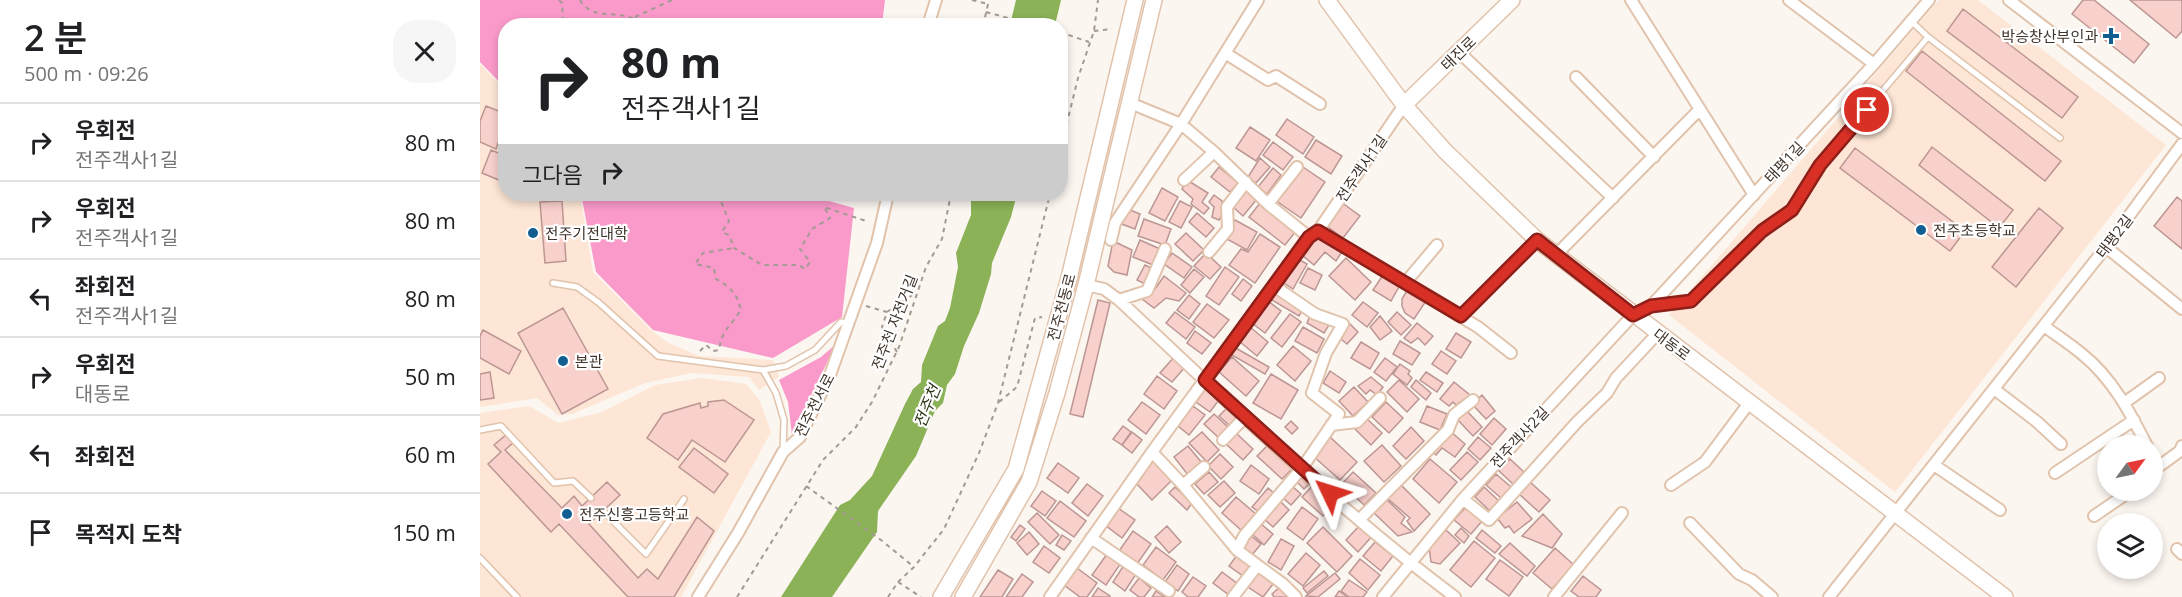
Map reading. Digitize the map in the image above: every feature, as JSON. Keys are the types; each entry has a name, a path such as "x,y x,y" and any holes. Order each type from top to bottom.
{"street":[{"path":"930,18 936,0"},
{"name":"전주천동로","path":"941,597 1016,469 1065,291 1135,0"},
{"name":"전주천동로","path":"963,597 1029,482 1057,393 1086,285 1155,0"},
{"path":"1111,240 1115,223 1181,124 1258,0"},
{"name":"대동로","path":"1327,0 1404,105 1445,151 1537,240 1657,334 2005,597"},
{"name":"태진로","path":"1404,105 1512,0"},
{"path":"1631,0 1754,195"},
{"path":"1789,0 1874,64"},
{"name":"태평1길","path":"1633,315 1651,306 1874,64 1929,0"},
{"path":"2009,0 2182,133"},
{"path":"1460,52 1613,198"},
{"path":"1225,53 1268,80 1276,76 1320,104"},
{"path":"1576,77 1654,157"},
{"path":"1130,103 1181,124 1268,204 1314,234 1461,316 1511,353"},
{"name":"전주객사1길","path":"1050,597 1152,452 1314,234 1404,105"},
{"path":"1556,256 1700,109"},
{"name":"태평2길","path":"1829,597 2106,247 2182,144"},
{"path":"1184,180 1214,152"},
{"path":"1268,204 1296,167"},
{"path":"1209,252 1228,229 1227,207 1246,182"},
{"name":"전주천서로","path":"698,597 738,533 783,452 800,437 830,375 877,243 886,201"},
{"path":"1461,316 1537,240"},
{"path":"1405,283 1437,245"},
{"path":"2106,247 2182,309"},
{"path":"1119,300 1147,291 1165,249"},
{"path":"1086,285 1104,289 1119,300 1330,493 1409,562 1455,597"},
{"path":"1237,550 1244,536 1302,468 1339,414 1312,393 1326,353 1343,324 1315,314 1274,286"},
{"name":"전주객사2길","path":"1383,597 1463,498 1633,315"},
{"path":"2044,326 2083,355 2106,378 2124,403 2142,435"},
{"path":"1463,498 1490,520 1577,422 1607,393 1616,378 1657,334"},
{"path":"2124,403 2159,378"},
{"path":"1994,389 2061,444"},
{"path":"1331,425 1357,422 1380,398"},
{"path":"1360,519 1448,430 1454,416 1473,400"},
{"path":"1671,485 1705,462 1749,403"},
{"path":"1223,440 1245,417"},
{"path":"2055,473 2134,420"},
{"path":"2163,464 2180,452 2182,446"},
{"path":"1152,452 1237,550 1283,584 1296,597"},
{"path":"1934,465 2000,510"},
{"path":"1183,485 1204,467"},
{"path":"2094,516 2116,501"},
{"path":"1554,597 1622,513"},
{"path":"1690,523 1739,574 1752,580 1772,597"},
{"path":"1091,538 1169,591"},
{"path":"1233,597 1257,566"}],"lane":[{"path":"1911,21 1928,37 2061,138"},
{"path":"1651,306 1691,301 1762,231 1792,210 1820,165 1928,37"},
{"path":"553,283 577,286 658,356 763,370 786,366 815,350 841,322 849,323"},
{"path":"763,370 776,393 784,420 783,452"},
{"path":"480,430 501,426 554,483 573,481 591,498"},
{"path":"603,511 646,554 684,499"},
{"path":"480,558 517,597"}],"path":[{"path":"559,0 562,3 563,18"},
{"path":"580,0 593,12 603,15 611,12 635,17 672,0"},
{"path":"972,0 989,2 985,18"},
{"path":"1068,119 1078,78 1094,31 1098,0"},
{"path":"986,12 1010,18"},
{"path":"1094,31 1114,29"},
{"path":"1068,35 1090,42"},
{"path":"721,201 729,221 722,232 729,235 734,248 762,265 799,265 805,269 810,262 800,249 812,229 830,218 824,207 881,225"},
{"name":"전주천 자전거길","path":"737,597 823,460 856,427 872,402 897,352 926,267 942,239 950,201"},
{"path":"888,597 897,582 914,567 944,529 979,453 998,403 1048,201"},
{"path":"692,360 706,345 713,351 719,350 726,327 735,320 741,310 738,299 729,286 716,279 714,268 695,264 703,253 734,248"},
{"path":"897,352 882,327 887,312 917,292"},
{"path":"866,306 887,312"},
{"path":"998,403 1017,387 1035,318 1045,316"},
{"path":"806,486 881,540 914,567"},
{"path":"897,582 921,597"}],"shaded area":[{"path":"480,0 885,0 883,18 498,18 498,81 480,62"},
{"name":"전주초등학교","path":"1939,0 1978,0 2166,145 1895,492 1669,315"},
{"name":"전주기전대학","path":"480,64 498,83 498,201 581,201 593,272 651,330 667,342 699,356 773,360 779,377 759,390 749,377 692,373 645,383 572,414 558,415 537,398 480,407"},
{"path":"582,201 829,201 854,208 842,317 773,358 653,330 596,272"},
{"path":"836,344 792,435 788,402 779,380 821,357"},
{"path":"702,378 746,384 759,399 771,432 681,597 480,597 480,413 529,406 558,423 602,412 655,385"}],"water":[{"path":"1016,0 1061,0 1057,18 1012,18"},
{"name":"전주천","path":"971,201 1015,201 992,263 991,274 979,313 964,346 955,374 947,385 943,403 935,411 916,456 878,511 877,532 832,597 781,597 840,505 850,500 872,476 905,404 913,389 921,382 922,365 938,326 945,321 950,308 958,267 956,253 971,215"}],"building":[{"path":"2083,0 2094,0 2149,44 2134,63 2072,14"},
{"path":"2130,0 2182,0 2182,31 2176,38"},
{"path":"1963,9 2078,97 2062,118 1947,31"},
{"path":"1922,51 2061,161 2045,181 1906,71"},
{"path":"486,106 498,111 496,149 480,142 480,121"},
{"path":"1287,119 1314,137 1303,154 1276,135"},
{"path":"1250,127 1270,140 1256,161 1236,148"},
{"path":"1316,140 1342,156 1331,174 1305,157"},
{"path":"1273,142 1293,157 1283,170 1263,155"},
{"path":"1932,147 2013,210 1999,228 1919,165"},
{"path":"1855,148 1965,231 1950,251 1840,168"},
{"path":"491,150 498,153 498,180 482,173"},
{"path":"1260,158 1270,167 1256,183 1248,177"},
{"path":"1300,165 1325,182 1301,218 1275,200"},
{"path":"1219,167 1238,183 1230,192 1211,177"},
{"path":"1273,168 1281,175 1267,194 1258,187"},
{"path":"1187,180 1208,193 1202,202 1209,208 1204,214 1191,204 1193,199 1182,189"},
{"path":"1162,188 1178,197 1165,221 1149,213"},
{"path":"1246,189 1257,199 1243,216 1232,206"},
{"path":"1214,195 1222,201 1223,214 1219,220 1212,217 1214,207 1209,202"},
{"path":"2177,197 2182,201 2182,249 2154,226"},
{"path":"562,201 566,261 545,263 540,202"},
{"path":"1180,201 1192,207 1181,228 1169,222"},
{"path":"1341,202 1360,216 1343,238 1324,224"},
{"path":"1260,203 1296,231 1285,245 1249,217"},
{"path":"1125,208 1140,214 1135,229 1119,223"},
{"path":"2039,208 2063,228 2016,287 1992,267"},
{"path":"1197,213 1214,228 1206,237 1189,222"},
{"path":"1144,219 1171,229 1165,245 1138,236"},
{"path":"1235,220 1257,232 1247,250 1225,238"},
{"path":"1186,233 1204,250 1193,261 1175,244"},
{"path":"1260,234 1280,247 1255,283 1229,265 1241,249 1248,252"},
{"path":"1317,234 1343,250 1336,261 1325,252 1314,265 1302,255"},
{"path":"1140,240 1160,249 1153,265 1133,257"},
{"path":"1113,241 1132,250 1127,275 1114,272 1108,266"},
{"path":"1172,253 1192,267 1184,278 1164,264"},
{"path":"1206,253 1221,267 1210,279 1194,266"},
{"path":"1346,258 1371,282 1355,300 1329,276"},
{"path":"1298,259 1307,264 1293,289 1284,283"},
{"path":"1145,265 1153,269 1145,284 1137,280"},
{"path":"1225,267 1239,277 1219,305 1206,296"},
{"path":"1308,268 1322,275 1315,290 1300,283"},
{"path":"1194,269 1204,277 1190,293 1181,285"},
{"path":"1383,275 1400,285 1391,301 1373,290"},
{"path":"1164,276 1186,293 1179,301 1166,298 1154,308 1142,299 1155,289"},
{"path":"1243,279 1252,286 1241,301 1232,294"},
{"path":"1408,289 1426,301 1414,319 1405,313 1402,306 1402,299"},
{"path":"1274,292 1303,309 1299,316 1270,299"},
{"path":"1189,295 1200,304 1189,319 1177,310"},
{"path":"1098,300 1110,303 1083,417 1070,414"},
{"path":"1268,301 1281,311 1265,333 1252,323"},
{"path":"1363,302 1378,313 1367,327 1352,315"},
{"path":"1207,304 1229,320 1214,338 1193,322"},
{"name":"본관","path":"563,308 608,389 562,414 518,333"},
{"path":"1175,312 1195,327 1186,339 1166,323"},
{"path":"1397,312 1411,325 1401,335 1388,322"},
{"path":"1290,314 1301,322 1282,347 1271,338"},
{"path":"1311,314 1329,325 1324,333 1307,323"},
{"path":"1380,316 1392,331 1380,340 1370,327"},
{"path":"1349,323 1358,332 1347,344 1337,336"},
{"path":"1417,323 1433,336 1425,345 1418,338 1411,343 1404,338"},
{"path":"1250,327 1268,342 1257,356 1239,341"},
{"path":"1303,327 1324,339 1317,353 1295,341"},
{"path":"483,330 521,351 509,374 480,358 480,336"},
{"path":"1195,331 1211,343 1202,354 1187,343"},
{"path":"1456,333 1471,342 1461,358 1446,349"},
{"path":"1400,341 1420,353 1412,365 1393,354"},
{"path":"1361,342 1379,353 1370,369 1351,358"},
{"path":"1293,346 1311,361 1295,381 1277,365"},
{"path":"1234,347 1269,367 1265,374 1230,354"},
{"path":"1441,351 1456,361 1447,374 1432,364"},
{"path":"1175,356 1186,366 1172,382 1160,373"},
{"path":"1232,357 1259,381 1246,396 1219,372"},
{"path":"1385,358 1397,367 1386,381 1374,372"},
{"path":"1400,364 1410,371 1408,374 1412,378 1407,385 1393,374"},
{"path":"1330,371 1346,382 1339,393 1323,383"},
{"path":"490,372 494,398 480,400 480,374"},
{"path":"1426,372 1443,383 1437,392 1420,380"},
{"path":"1271,374 1298,390 1281,419 1253,403"},
{"path":"1157,376 1177,391 1164,409 1144,394"},
{"path":"1371,377 1383,387 1377,395 1370,390 1366,394 1358,386"},
{"path":"1399,380 1419,399 1407,412 1387,392"},
{"path":"1416,380 1431,393 1426,400 1411,387"},
{"path":"1454,382 1470,395 1456,405 1453,402 1449,406 1440,399"},
{"path":"1207,387 1221,397 1210,412 1196,402"},
{"path":"1354,387 1368,402 1353,416 1339,401"},
{"path":"1482,395 1495,411 1486,419 1472,404"},
{"path":"724,400 754,420 725,462 692,440 678,460 647,438 663,414 700,403 701,408 708,406 708,402"},
{"path":"1142,402 1160,415 1146,434 1128,420"},
{"path":"1386,402 1403,418 1389,433 1372,417"},
{"path":"1230,405 1241,416 1231,427 1219,416"},
{"path":"1193,406 1205,415 1189,435 1178,426"},
{"path":"1427,406 1447,414 1440,430 1420,422"},
{"path":"1466,410 1482,427 1473,436 1457,419"},
{"path":"1214,414 1229,428 1219,438 1204,424"},
{"path":"1366,418 1382,433 1371,445 1355,429"},
{"path":"1494,418 1506,429 1492,445 1480,434"},
{"path":"1291,421 1298,428 1292,434 1285,427"},
{"path":"1123,426 1131,432 1122,445 1113,439"},
{"path":"1411,427 1424,441 1406,459 1393,446"},
{"path":"1450,431 1465,444 1455,457 1442,448 1436,455 1431,451"},
{"path":"1132,432 1142,440 1132,453 1122,445"},
{"path":"1202,432 1219,450 1207,462 1189,443"},
{"path":"1236,433 1253,449 1243,460 1226,444"},
{"name":"전주신흥고등학교","path":"507,434 515,441 505,450 562,508 574,496 582,506 607,482 620,495 589,524 638,578 647,569 658,579 697,517 714,531 674,597 628,597 559,524 551,532 488,464 501,452 494,445"},
{"path":"1330,437 1357,462 1340,480 1313,456"},
{"path":"1478,437 1491,448 1480,460 1468,449"},
{"path":"1270,443 1295,466 1282,479 1257,456"},
{"path":"1382,445 1401,466 1384,482 1364,461"},
{"path":"1188,446 1202,463 1188,475 1174,457"},
{"path":"694,448 728,474 714,493 679,467"},
{"path":"1467,452 1478,462 1461,480 1450,470"},
{"path":"1220,454 1233,467 1221,479 1208,466"},
{"path":"1153,459 1173,479 1152,500 1133,480"},
{"path":"1430,459 1457,482 1439,503 1413,479"},
{"path":"1510,459 1524,472 1513,484 1499,471"},
{"path":"1058,463 1079,478 1068,493 1047,478"},
{"path":"1251,465 1269,479 1259,494 1240,481"},
{"path":"1209,472 1218,482 1204,494 1195,484"},
{"path":"1304,472 1313,480 1304,489 1296,481"},
{"path":"1353,472 1376,493 1364,505 1342,484"},
{"path":"1496,474 1511,487 1501,498 1486,485"},
{"path":"1224,481 1235,493 1220,507 1208,495"},
{"path":"1316,482 1336,501 1323,516 1302,497"},
{"path":"1530,482 1550,500 1539,512 1519,494"},
{"path":"1087,484 1103,496 1088,516 1072,503"},
{"path":"1400,484 1430,514 1414,531 1407,521 1410,518 1387,498"},
{"path":"1292,486 1301,494 1291,505 1282,497"},
{"path":"1175,487 1192,503 1187,510 1169,493"},
{"path":"1484,487 1499,501 1490,511 1475,497"},
{"path":"1268,488 1274,493 1259,512 1252,507"},
{"path":"1042,491 1056,501 1045,516 1031,506"},
{"path":"1236,497 1256,514 1241,530 1222,513"},
{"path":"1385,498 1405,517 1401,523 1412,532 1398,536 1373,512"},
{"path":"1060,501 1086,521 1074,537 1047,518"},
{"path":"1280,501 1289,510 1273,527 1264,519"},
{"path":"1517,502 1532,519 1514,533 1509,526 1505,528 1497,518"},
{"path":"1467,506 1482,521 1471,534 1454,520"},
{"path":"1302,507 1318,519 1303,540 1287,528"},
{"path":"1118,508 1135,520 1122,538 1105,525"},
{"path":"1037,513 1059,535 1050,544 1028,522"},
{"path":"1543,514 1562,534 1552,548 1522,536"},
{"path":"1260,523 1273,534 1264,545 1251,533"},
{"path":"1361,524 1373,535 1358,552 1346,540"},
{"path":"1020,525 1025,529 1016,541 1011,537"},
{"path":"1167,526 1181,542 1169,553 1155,537"},
{"path":"1323,527 1352,556 1337,572 1307,543"},
{"path":"1461,528 1469,536 1464,543 1455,535"},
{"path":"1446,530 1460,543 1440,564 1431,562 1429,546"},
{"path":"1482,530 1501,546 1495,553 1476,538"},
{"path":"1133,531 1151,544 1137,564 1119,551"},
{"path":"1029,532 1039,544 1027,555 1017,543"},
{"path":"1062,535 1071,541 1064,550 1056,545"},
{"path":"1250,535 1261,544 1252,555 1241,545"},
{"path":"1281,539 1294,546 1281,570 1268,562"},
{"path":"1474,541 1495,558 1471,587 1450,570"},
{"path":"1375,542 1393,556 1381,571 1363,556"},
{"path":"1510,543 1535,566 1527,576 1499,554"},
{"path":"1044,546 1060,558 1049,573 1033,562"},
{"path":"1156,547 1176,562 1163,580 1143,565"},
{"path":"1555,548 1574,565 1552,589 1533,573"},
{"path":"1306,553 1320,565 1303,586 1288,574"},
{"path":"1107,554 1121,563 1106,585 1092,575"},
{"path":"1237,555 1251,565 1243,576 1229,566"},
{"path":"1360,559 1380,575 1368,590 1349,573"},
{"path":"1500,560 1523,577 1509,596 1486,579"},
{"path":"1124,565 1136,574 1125,591 1113,582"},
{"path":"1177,565 1189,574 1178,591 1165,582"},
{"path":"1077,568 1097,583 1087,597 1080,597 1064,585"},
{"path":"998,570 1013,579 1002,597 980,597"},
{"path":"1324,571 1328,576 1307,593 1303,588"},
{"path":"1222,572 1238,584 1229,595 1213,583"},
{"path":"1258,573 1273,584 1263,597 1248,587"},
{"path":"1335,573 1340,579 1318,597 1306,596"},
{"path":"1022,574 1033,582 1022,597 1006,597"},
{"path":"1583,576 1601,590 1596,597 1579,597 1571,591"},
{"path":"1193,577 1206,586 1198,597 1188,597 1182,592"},
{"path":"1139,578 1151,588 1144,597 1139,597 1130,590"},
{"path":"1349,580 1367,592 1363,597 1349,597 1341,591"},
{"path":"1282,585 1292,597 1274,597 1272,594"},
{"path":"1098,588 1110,596 1110,597 1092,597"},
{"path":"1156,591 1165,597 1152,597"},
{"path":"1339,591 1348,597 1335,597"}],"place":[{"name":"박승창산부인과","path":"2111,36"},
{"name":"전주초등학교","path":"1921,230"},
{"name":"전주기전대학","path":"533,233"},
{"name":"본관","path":"563,361"},
{"name":"전주신흥고등학교","path":"567,514"}],"route":[{"path":"1330,493 1205,380 1309,237 1318,231 1461,316 1537,240 1633,315 1651,306 1691,301 1762,231 1792,210 1820,165 1867,110"}]}
